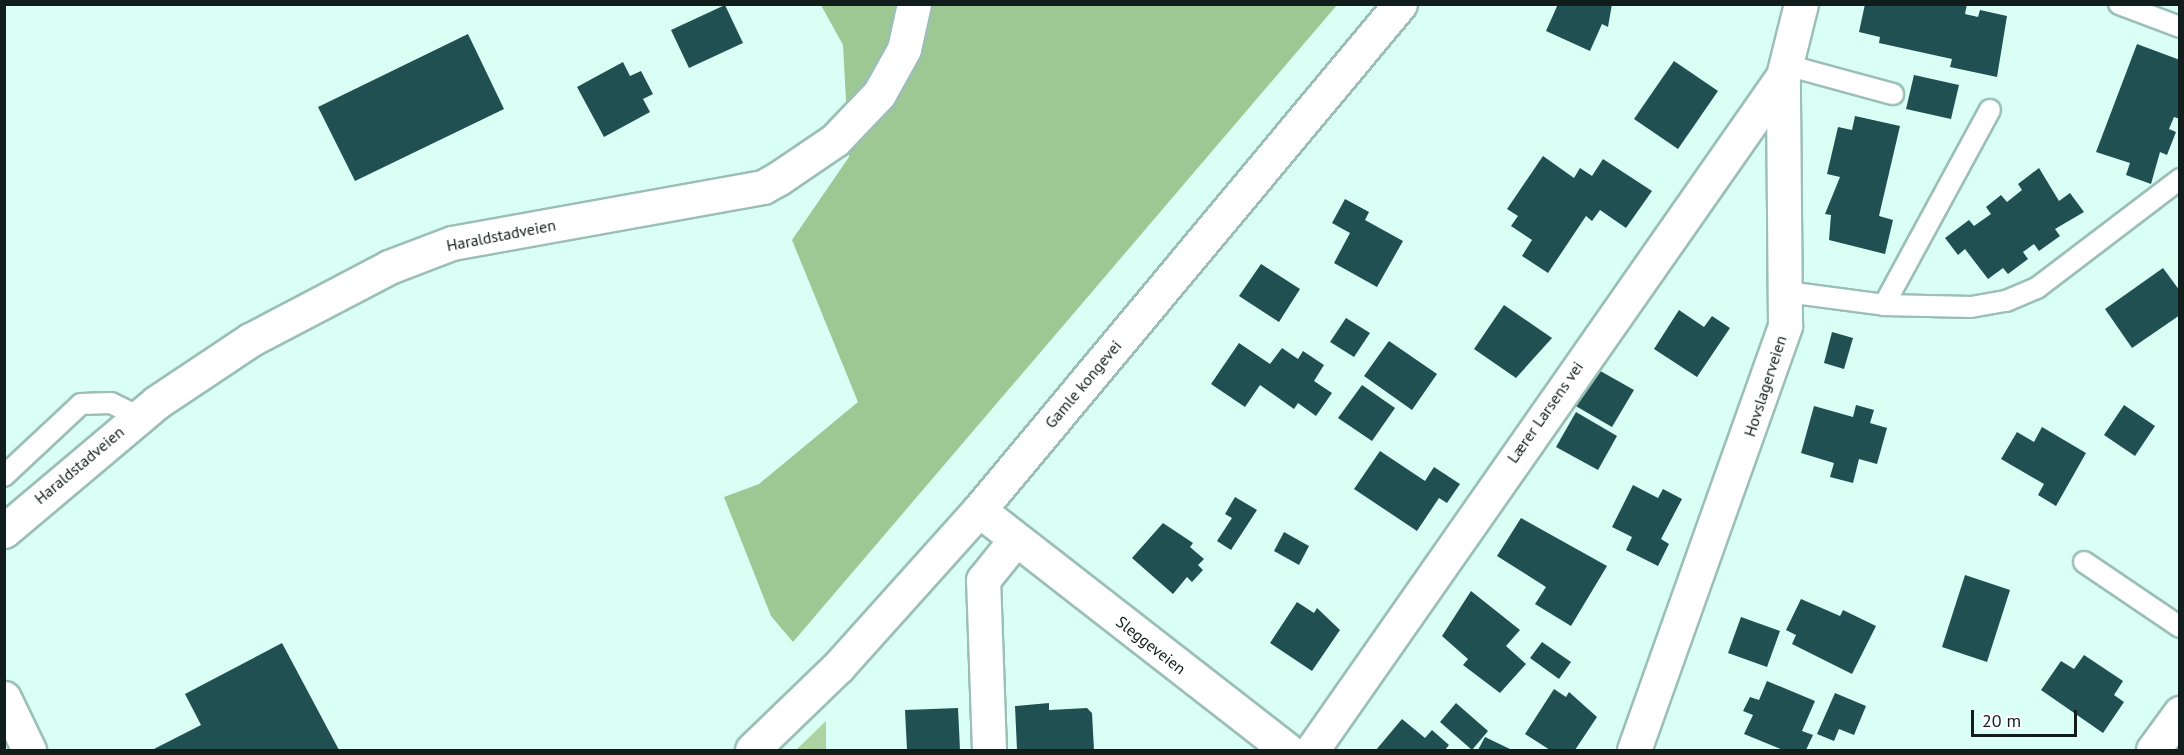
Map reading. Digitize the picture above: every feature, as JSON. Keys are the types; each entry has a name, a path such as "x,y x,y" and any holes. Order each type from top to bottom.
{"street":[{"name":"Haraldstadveien","path":"4,531 138,416 250,340 389,267 452,243 764,187 835,140 879,94 904,49 914,4"},
{"name":"Gamle kongevei","path":"752,750 838,667 979,510 1400,4"},
{"name":"Hovslagerveien","path":"1634,750 1766,386 1785,325 1787,292 1784,70 1801,4"},
{"name":"Lærer Larsens vei","path":"1312,750 1784,70"},
{"name":"Sleggeveien","path":"979,510 1287,750"},
{"path":"989,750 983,580 1015,540"},
{"path":"4,698 29,750"}],"lane":[{"path":"2119,4 2180,27"},
{"path":"1784,70 1893,94"},
{"path":"1884,304 1990,111"},
{"path":"1787,292 1884,304 1971,307 2037,288 2180,178"},
{"path":"4,476 81,404 111,403 138,416"},
{"path":"2084,562 2180,627"}],"green space":[{"path":"821,5 1337,5 793,642 771,616 724,497 759,484 858,402 792,240 849,157 843,45"},
{"path":"826,721 826,750 796,750"}],"building":[{"path":"1558,4 1612,4 1608,27 1602,24 1590,51 1546,31"},
{"path":"1865,4 1967,4 1965,14 1978,17 1980,10 2007,16 1997,77 1950,67 1952,59 1879,43 1880,37 1859,32"},
{"path":"725,5 743,43 689,68 671,30"},
{"path":"468,34 504,109 355,181 318,107"},
{"path":"2137,44 2180,60 2180,119 2174,117 2169,129 2176,132 2167,155 2160,152 2151,184 2126,175 2130,163 2096,152"},
{"path":"1674,61 1718,91 1678,149 1634,119"},
{"path":"623,62 630,76 641,71 653,94 643,99 650,112 604,137 577,87"},
{"path":"1914,75 1959,85 1951,119 1906,109"},
{"path":"1855,116 1900,126 1879,216 1893,220 1885,254 1829,240 1831,215 1825,214 1840,177 1827,174 1838,127 1852,130"},
{"path":"1543,156 1574,178 1580,168 1592,176 1603,159 1652,191 1626,228 1600,210 1592,221 1586,216 1548,273 1522,256 1532,240 1511,226 1518,216 1507,209"},
{"path":"2039,168 2059,201 2070,193 2084,212 2055,229 2060,236 2039,251 2034,244 2023,252 2028,259 2008,274 2003,268 1988,279 1965,249 1958,255 1945,238 1969,220 1974,226 1991,214 1986,207 2001,195 2007,202 2022,190 2018,184"},
{"path":"1345,199 1369,212 1365,220 1403,241 1377,287 1334,263 1350,233 1332,223"},
{"path":"1261,264 1300,289 1279,322 1239,296"},
{"path":"2163,268 2180,291 2180,315 2132,348 2105,309"},
{"path":"1504,305 1552,338 1516,378 1474,349"},
{"path":"1679,310 1704,327 1712,316 1730,328 1697,377 1654,349"},
{"path":"1346,318 1370,333 1354,357 1330,342"},
{"path":"1832,332 1853,338 1844,369 1824,363"},
{"path":"1389,341 1437,374 1412,410 1364,376"},
{"path":"1239,343 1270,364 1282,348 1298,359 1303,351 1324,365 1314,381 1332,393 1316,416 1298,403 1294,409 1260,385 1245,407 1211,384"},
{"path":"1595,368 1634,390 1612,427 1574,405"},
{"path":"1362,385 1395,408 1372,441 1338,418"},
{"path":"1856,405 1874,410 1870,423 1887,428 1877,464 1859,459 1853,483 1830,477 1834,463 1801,453 1814,406 1853,417"},
{"path":"2124,405 2155,426 2135,456 2104,435"},
{"path":"1576,412 1617,436 1598,470 1556,447"},
{"path":"2042,427 2086,453 2056,506 2038,495 2044,484 2001,459 2017,432 2034,442"},
{"path":"1380,451 1425,481 1434,467 1460,484 1447,503 1439,498 1417,531 1354,489"},
{"path":"1633,485 1658,498 1663,489 1682,499 1661,539 1669,544 1658,566 1626,550 1632,537 1612,527"},
{"path":"1235,497 1257,510 1231,550 1217,541 1232,518 1225,514"},
{"path":"1521,518 1607,566 1571,626 1535,604 1546,587 1497,556"},
{"path":"1163,523 1193,543 1190,547 1204,559 1198,565 1203,570 1192,582 1187,577 1173,594 1132,558"},
{"path":"1284,532 1309,546 1299,565 1274,551"},
{"path":"1965,575 2010,590 1987,662 1942,647"},
{"path":"1471,591 1520,630 1506,646 1526,664 1500,693 1463,665 1468,659 1442,636"},
{"path":"1801,599 1840,616 1843,610 1876,626 1852,674 1792,644 1796,635 1786,630"},
{"path":"1297,602 1314,613 1317,608 1340,630 1312,671 1270,643"},
{"path":"1741,617 1780,631 1767,667 1728,653"},
{"path":"1542,642 1571,662 1559,679 1530,658"},
{"path":"282,643 339,750 152,750 201,725 185,694"},
{"path":"2084,655 2123,681 2114,695 2124,702 2103,733 2041,690 2061,661 2074,669"},
{"path":"1767,681 1815,701 1802,731 1813,735 1806,750 1783,750 1744,734 1753,715 1743,711 1750,697 1759,700"},
{"path":"1554,689 1566,697 1569,692 1597,717 1575,750 1550,750 1525,734"},
{"path":"1835,693 1866,706 1854,735 1839,729 1834,741 1817,734"},
{"path":"1049,703 1049,710 1087,708 1092,713 1094,750 1017,750 1015,706"},
{"path":"1456,703 1488,731 1472,750 1440,722"},
{"path":"958,708 960,750 907,750 905,710"},
{"path":"1402,719 1425,738 1432,730 1449,745 1445,750 1376,750"},
{"path":"1485,737 1512,750 1478,750"}]}
